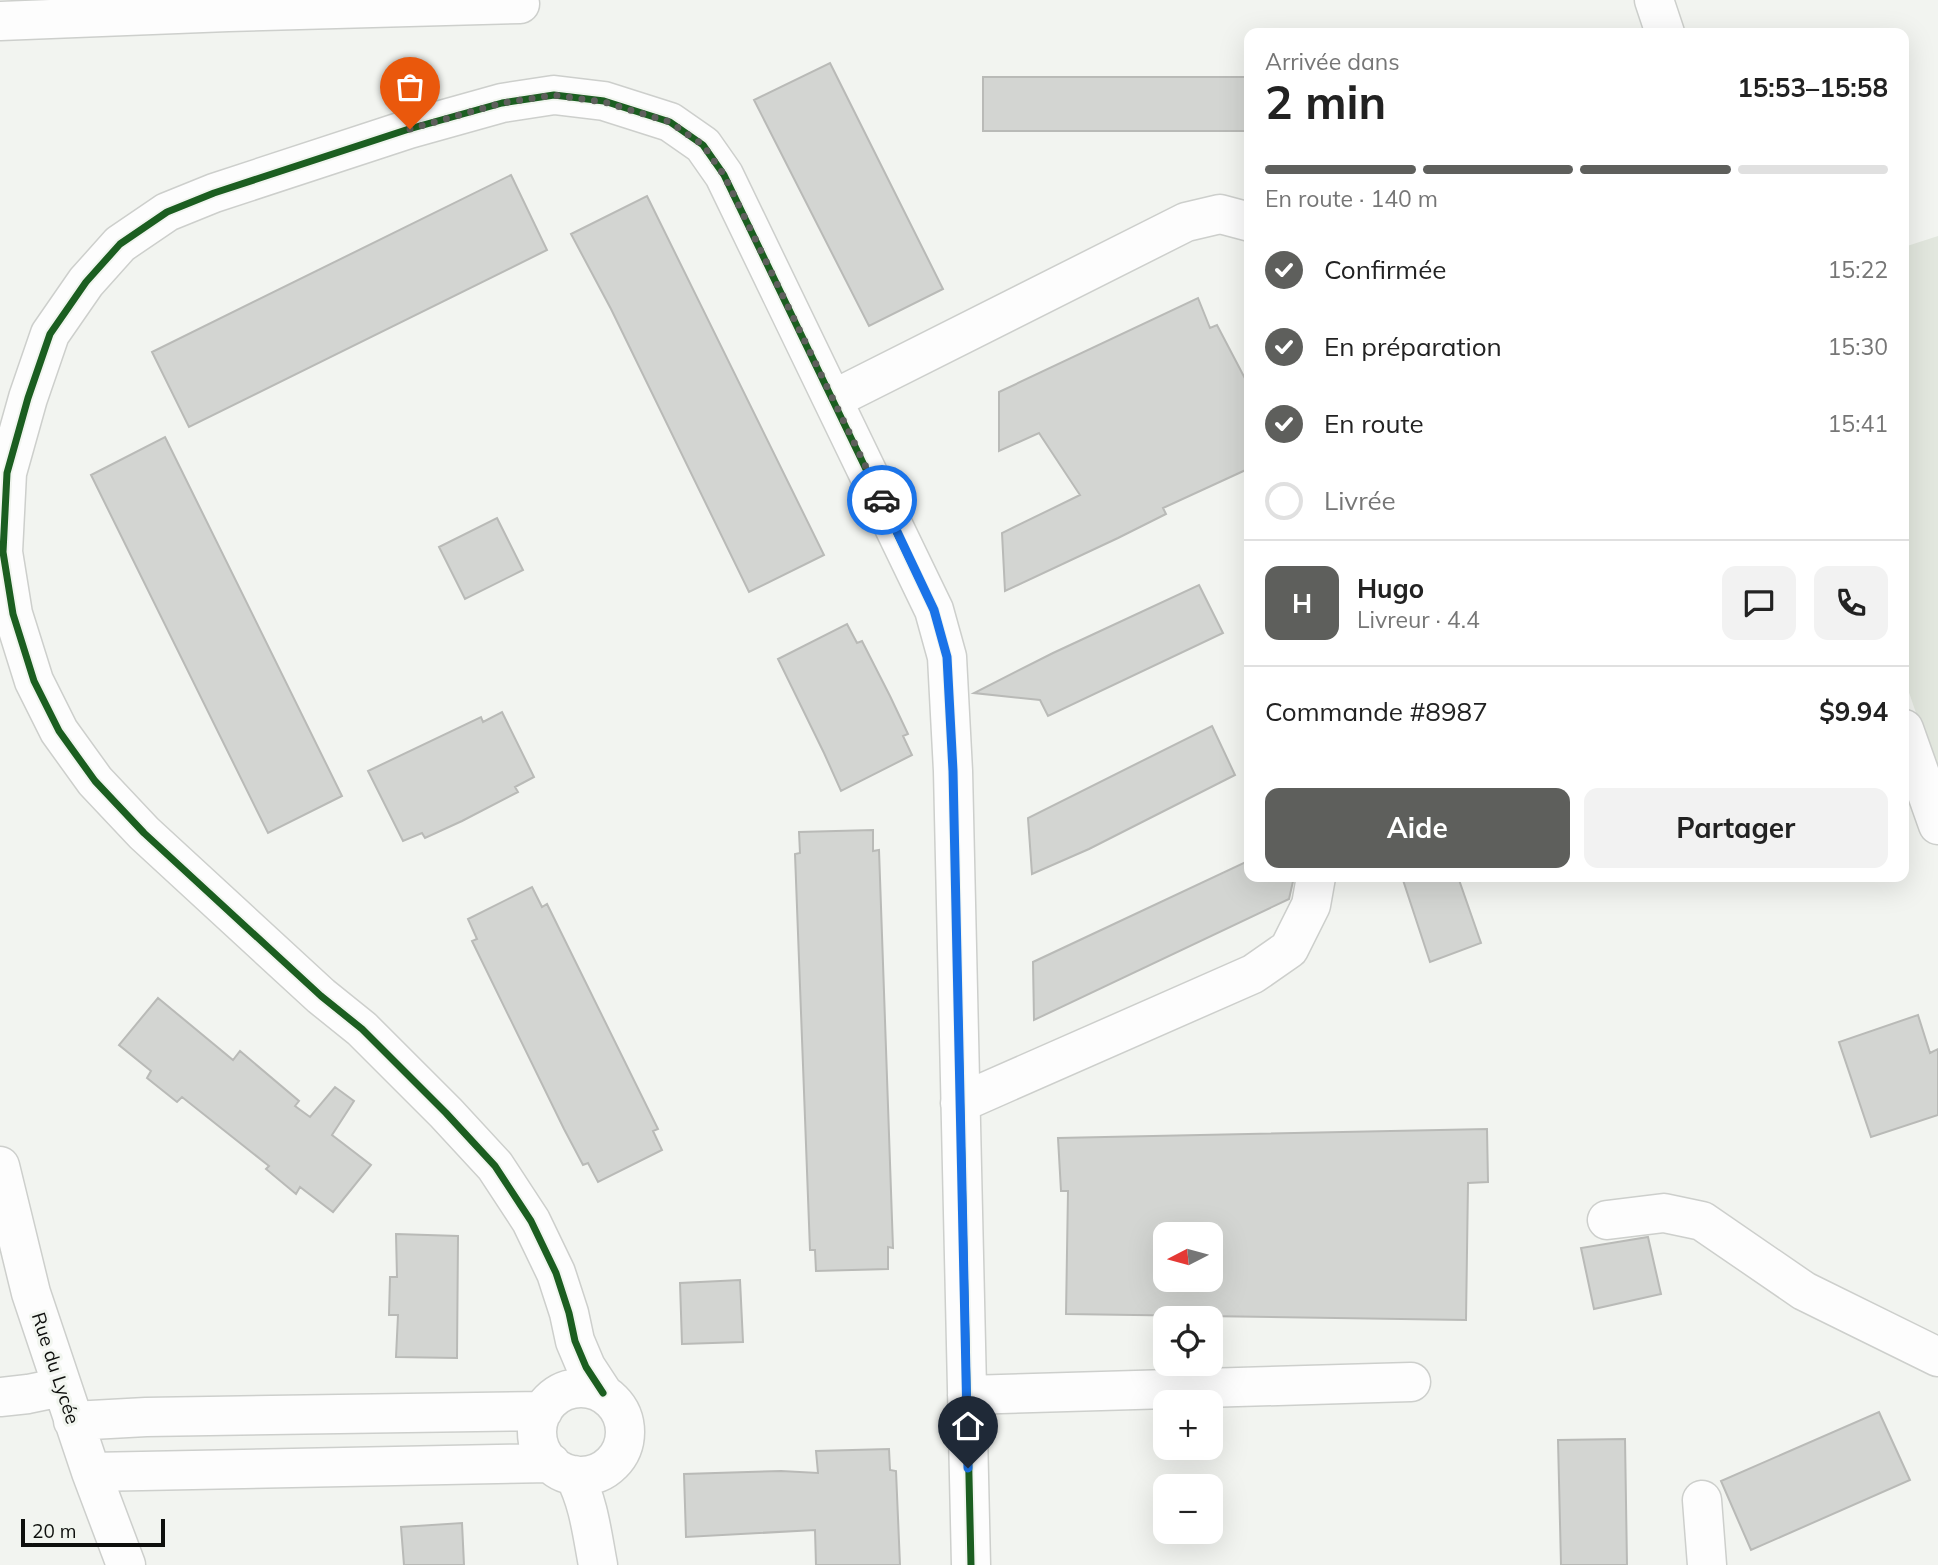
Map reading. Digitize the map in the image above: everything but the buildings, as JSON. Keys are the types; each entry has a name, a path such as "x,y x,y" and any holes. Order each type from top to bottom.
{"street":[{"path":"1654,0 1663,28"},
{"path":"0,22 228,12 520,5"},
{"path":"603,1393 586,1367 575,1341 556,1273 531,1221 495,1166 362,1029 301,978 144,833 95,781 59,731 34,681 12,614 3,552 7,473 28,398 50,334 86,282 120,244 167,212 214,193 410,129 502,103 554,95 635,109 670,122 703,145 724,175 934,610 947,657 953,771 971,1565"},
{"path":"834,399 1186,222 1220,214 1244,220"},
{"path":"1909,743 1938,825"},
{"path":"960,1103 1253,974 1289,948 1311,905 1315,882"},
{"name":"Rue du Lycée","path":"0,1166 31,1293 91,1472 126,1565"},
{"path":"1607,1220 1664,1213 1702,1221 1804,1291 1938,1357"},
{"path":"569,1312 562,1367 538,1434 540,1446 598,1486 595,1547"},
{"path":"967,1395 1412,1382"},
{"path":"0,1397 28,1394 68,1404 146,1417 549,1404 566,1390 579,1388 603,1393 614,1401 625,1424 622,1449 577,1469 91,1472"},
{"path":"1702,1500 1707,1565"}],"shaded area":[{"path":"1938,236 1938,777 1909,693 1909,245"}],"cycle path":[{"path":"603,1393 586,1367 575,1341 556,1273 531,1221 495,1166 362,1029 321,996 144,833 95,781 59,731 34,681 13,614 3,552 7,473 28,398 50,334 86,282 120,244 167,212 214,193 409,129 502,103 554,95 604,101 670,122 703,145 724,175 934,610 947,657 953,771 971,1565"}],"way so far":[{"path":"410,129 502,103 554,95 635,109 670,122 703,145 724,175 882,500"}],"route":[{"path":"882,500 934,610 947,657 953,771 968,1468"}]}
